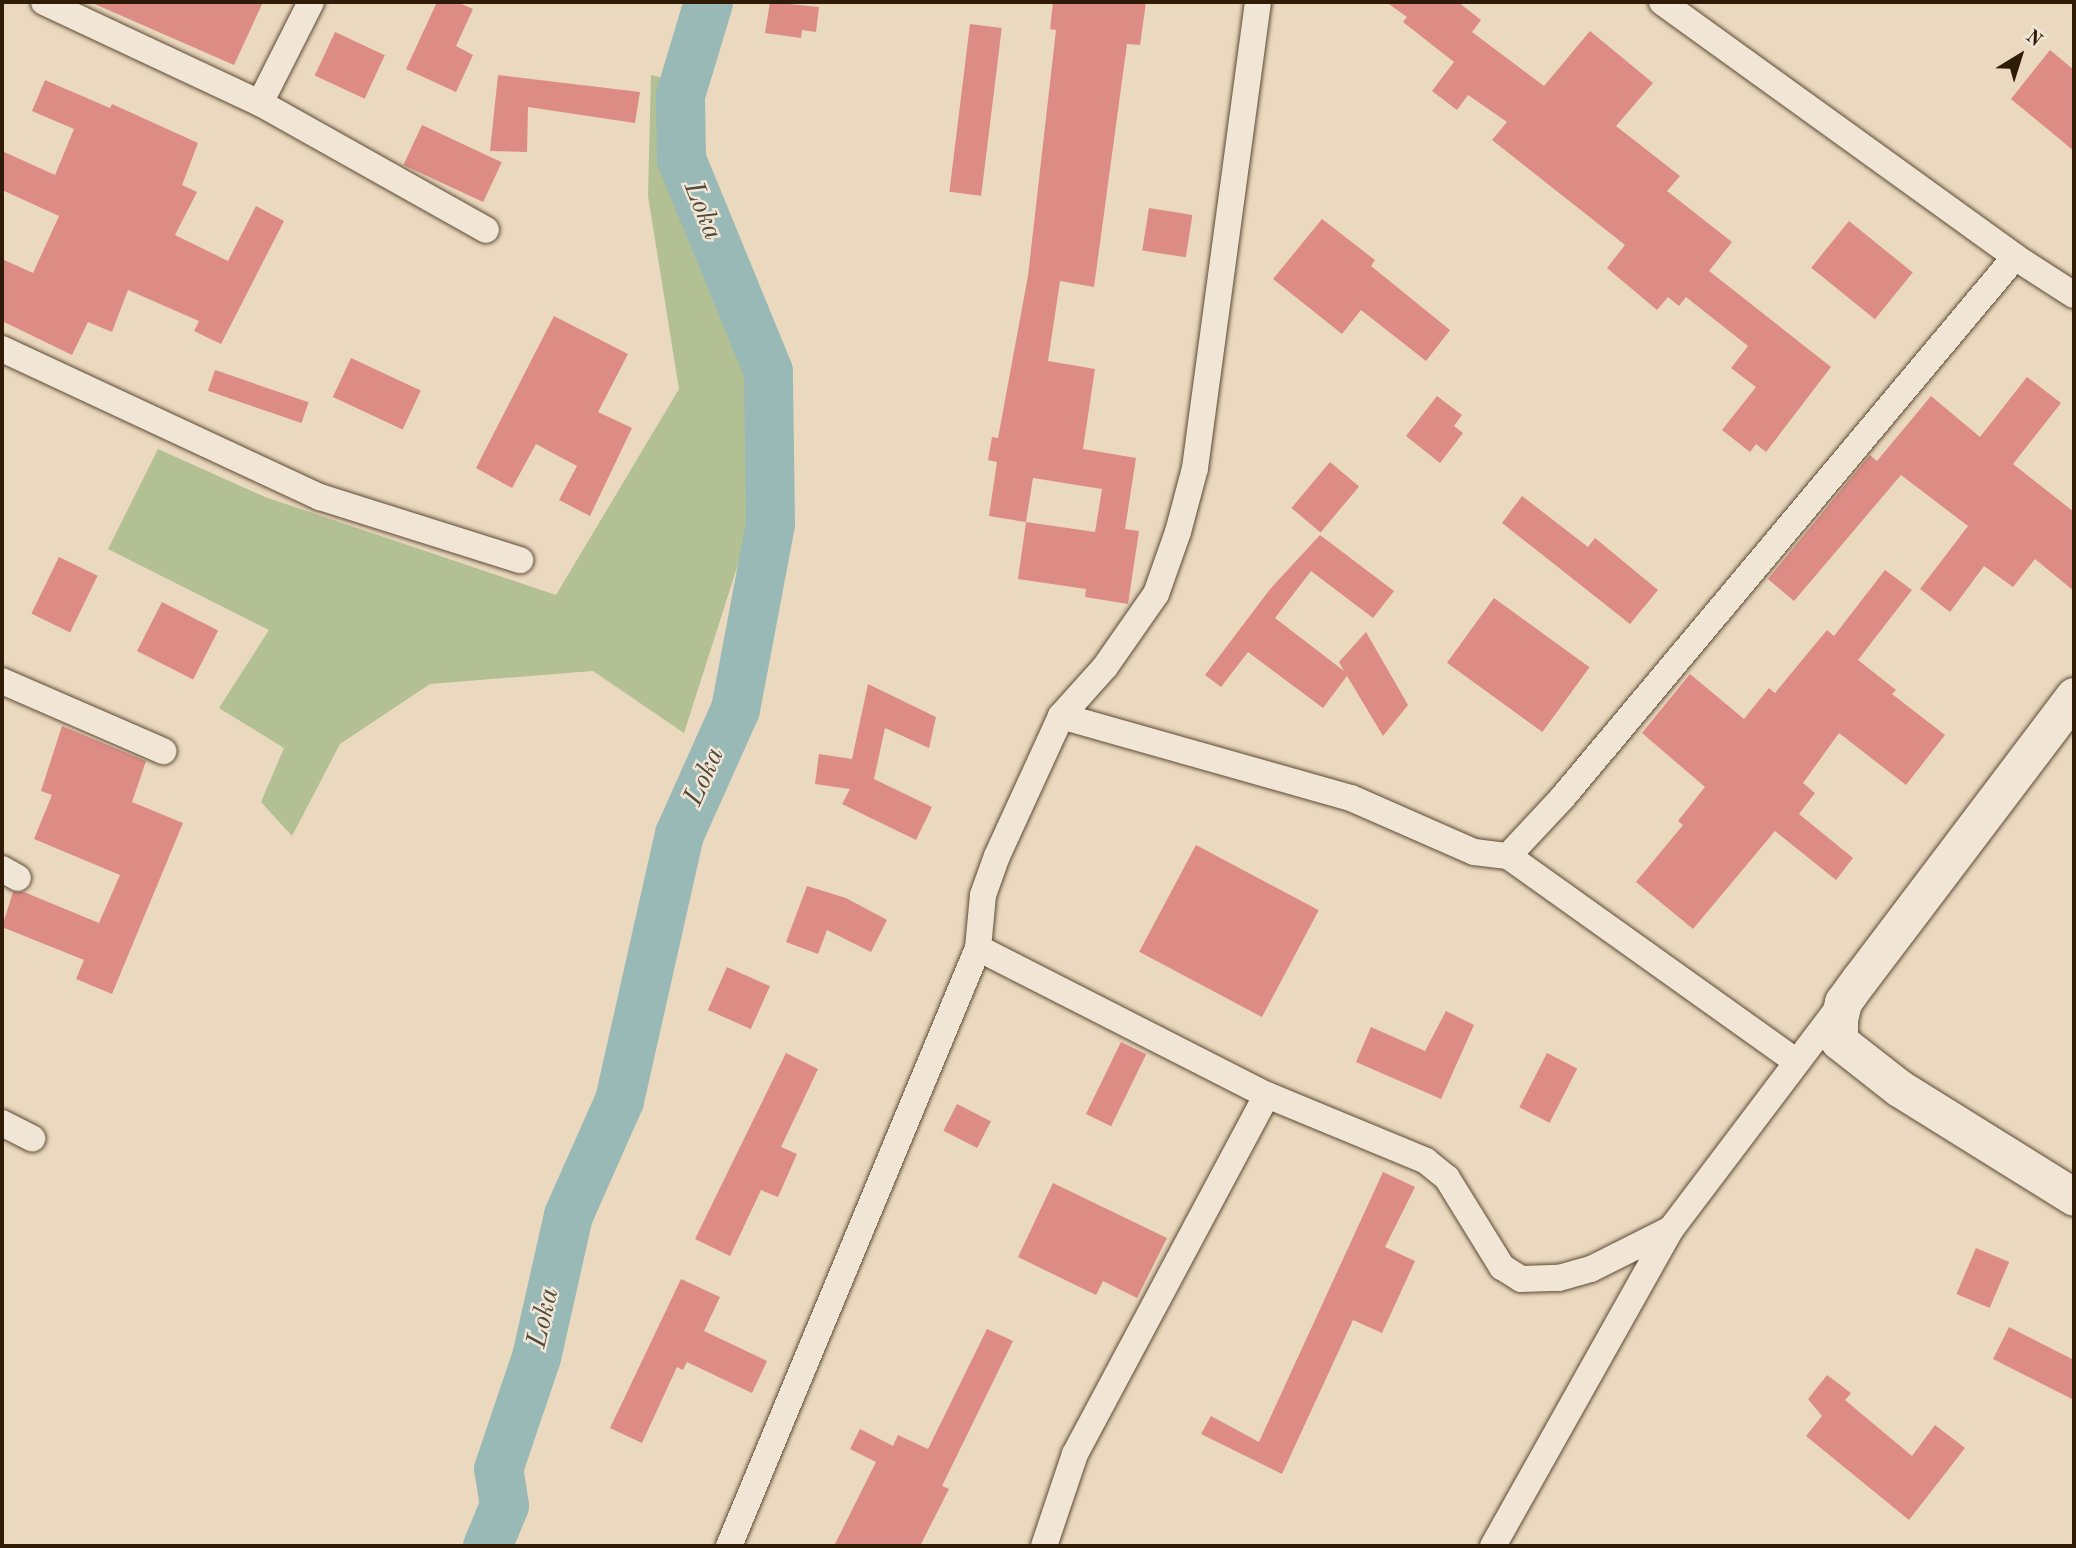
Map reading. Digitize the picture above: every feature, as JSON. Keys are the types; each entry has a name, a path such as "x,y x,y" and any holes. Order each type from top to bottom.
{"street":[{"path":"44,2 260,103 486,230"},
{"path":"260,103 311,2"},
{"path":"729,1546 978,948 983,895 997,856 1060,716 1105,667 1156,594 1178,532 1195,468 1258,2"},
{"path":"1662,2 2015,257 2074,295"},
{"path":"1508,856 2015,257"},
{"path":"2,349 320,498 520,560"},
{"path":"2,681 163,751"},
{"path":"1493,1546 1671,1229 1795,1061 1843,1002 2074,696"},
{"path":"1060,716 1351,797 1474,852 1508,856 1795,1061"},
{"path":"978,948 1267,1095 1426,1161 1447,1178 1502,1267 1521,1279 1559,1278 1591,1269 1671,1229"},
{"path":"1843,1002 1839,1041 1934,1113 2074,1197"},
{"path":"1044,1546 1075,1454 1267,1095"},
{"path":"2,1124 32,1138"}],"green space":[{"path":"651,75 696,85 693,132 757,332 748,533 684,733 593,671 430,684 340,744 292,836 261,802 284,748 219,708 269,630 108,549 158,449 265,497 556,595 679,389 648,196"}],"building":[{"path":"90,2 263,2 234,65"},
{"path":"437,2 457,2 473,9 456,46 473,55 456,92 406,69"},
{"path":"770,2 819,7 816,32 802,30 801,38 765,33"},
{"path":"1053,2 1146,2 1140,45 1127,44 1094,287 1060,281 1048,361 1095,369 1083,449 1136,458 1125,529 1139,531 1128,604 1085,597 1086,589 1018,579 1026,522 989,516 997,462 988,460 992,437 998,438 1028,276 1056,30 1050,29","holes":["1033,478 1102,489 1095,532 1026,522"]},
{"path":"1386,2 1458,2 1481,20 1472,32 1544,86 1590,31 1653,83 1616,126 1680,176 1667,191 1732,242 1709,271 1831,367 1766,452 1756,444 1750,452 1722,430 1756,387 1731,368 1748,346 1686,297 1679,306 1668,297 1657,310 1607,268 1625,245 1492,140 1507,122 1468,95 1457,110 1432,91 1454,62 1403,22 1407,17"},
{"path":"970,24 1002,28 981,196 949,192"},
{"path":"335,32 385,55 365,99 315,76"},
{"path":"2050,50 2074,70 2074,151 2011,99"},
{"path":"498,75 640,92 635,123 528,107 527,152 490,151"},
{"path":"45,80 110,108 112,104 198,143 182,185 197,192 175,235 228,261 256,206 284,221 221,344 194,331 199,321 128,290 112,332 88,322 72,355 2,321 2,259 33,273 59,216 2,190 2,151 55,175 74,129 32,111"},
{"path":"422,125 502,162 483,202 403,165"},
{"path":"1149,208 1192,215 1186,257 1142,250"},
{"path":"1322,219 1375,260 1371,266 1450,330 1426,361 1361,310 1342,334 1273,279"},
{"path":"1849,221 1913,273 1875,319 1811,268"},
{"path":"554,316 628,354 598,412 632,428 590,516 559,500 577,466 536,444 512,488 476,468"},
{"path":"351,358 421,391 403,430 333,397"},
{"path":"215,370 309,402 301,423 208,391"},
{"path":"2027,377 2061,403 2013,464 2074,512 2074,591 2035,559 2013,587 1984,566 1950,612 1920,589 1968,526 1901,475 1794,601 1768,579 1870,455 1877,461 1931,396 1980,437"},
{"path":"1437,396 1462,415 1454,426 1463,433 1440,463 1406,436"},
{"path":"1330,462 1359,486 1321,532 1291,508"},
{"path":"1522,496 1588,547 1595,538 1658,590 1630,624 1502,523"},
{"path":"1320,535 1394,591 1373,618 1311,571 1275,618 1344,671 1339,662 1366,632 1408,705 1383,736 1347,676 1323,708 1248,652 1221,687 1205,675 1271,588"},
{"path":"59,557 98,576 70,632 31,614"},
{"path":"1885,570 1912,590 1858,660 1896,690 1892,694 1945,735 1906,785 1839,733 1803,783 1815,793 1799,814 1853,858 1836,880 1775,831 1693,929 1636,882 1683,825 1678,821 1705,787 1642,733 1690,674 1744,719 1769,688 1775,693 1827,630 1834,636"},
{"path":"1494,598 1589,667 1542,732 1447,663"},
{"path":"162,602 218,631 193,680 137,651"},
{"path":"868,684 936,717 929,748 885,728 874,779 932,807 916,840 842,804 850,789 815,784 819,754 852,759"},
{"path":"62,726 146,761 132,802 183,823 112,994 76,979 84,960 2,927 13,892 24,892 99,923 120,875 34,839 52,795 41,791"},
{"path":"1196,845 1319,910 1262,1017 1139,952"},
{"path":"807,886 846,898 887,920 871,952 827,930 818,954 786,942"},
{"path":"727,967 770,986 751,1029 708,1010"},
{"path":"1446,1011 1474,1025 1441,1099 1356,1062 1371,1027 1425,1051"},
{"path":"1121,1042 1146,1054 1111,1126 1086,1114"},
{"path":"786,1053 818,1069 781,1147 797,1154 778,1197 761,1190 730,1256 695,1239"},
{"path":"1547,1053 1577,1068 1550,1123 1519,1107"},
{"path":"957,1104 991,1121 977,1148 943,1131"},
{"path":"1383,1172 1415,1187 1385,1247 1415,1261 1382,1333 1353,1320 1282,1474 1201,1434 1211,1416 1259,1442"},
{"path":"1053,1183 1167,1238 1137,1298 1103,1281 1096,1295 1018,1257"},
{"path":"1976,1248 2009,1262 1990,1308 1956,1294"},
{"path":"681,1279 720,1297 704,1331 767,1361 752,1393 687,1362 683,1370 677,1367 642,1443 610,1428"},
{"path":"2009,1327 2074,1360 2074,1400 1993,1359"},
{"path":"987,1329 1013,1341 942,1486 949,1489 920,1546 834,1546 876,1462 850,1449 860,1429 893,1446 898,1435 928,1449"},
{"path":"1827,1375 1851,1393 1845,1400 1912,1456 1935,1425 1965,1448 1909,1520 1806,1436 1822,1416 1808,1399"}],"waterway":[{"name":"Loka","path":"487,1546 504,1505 498,1469 536,1357 568,1215 619,1100 679,834 735,709 770,523 768,371 681,159 680,95 708,2"}]}
